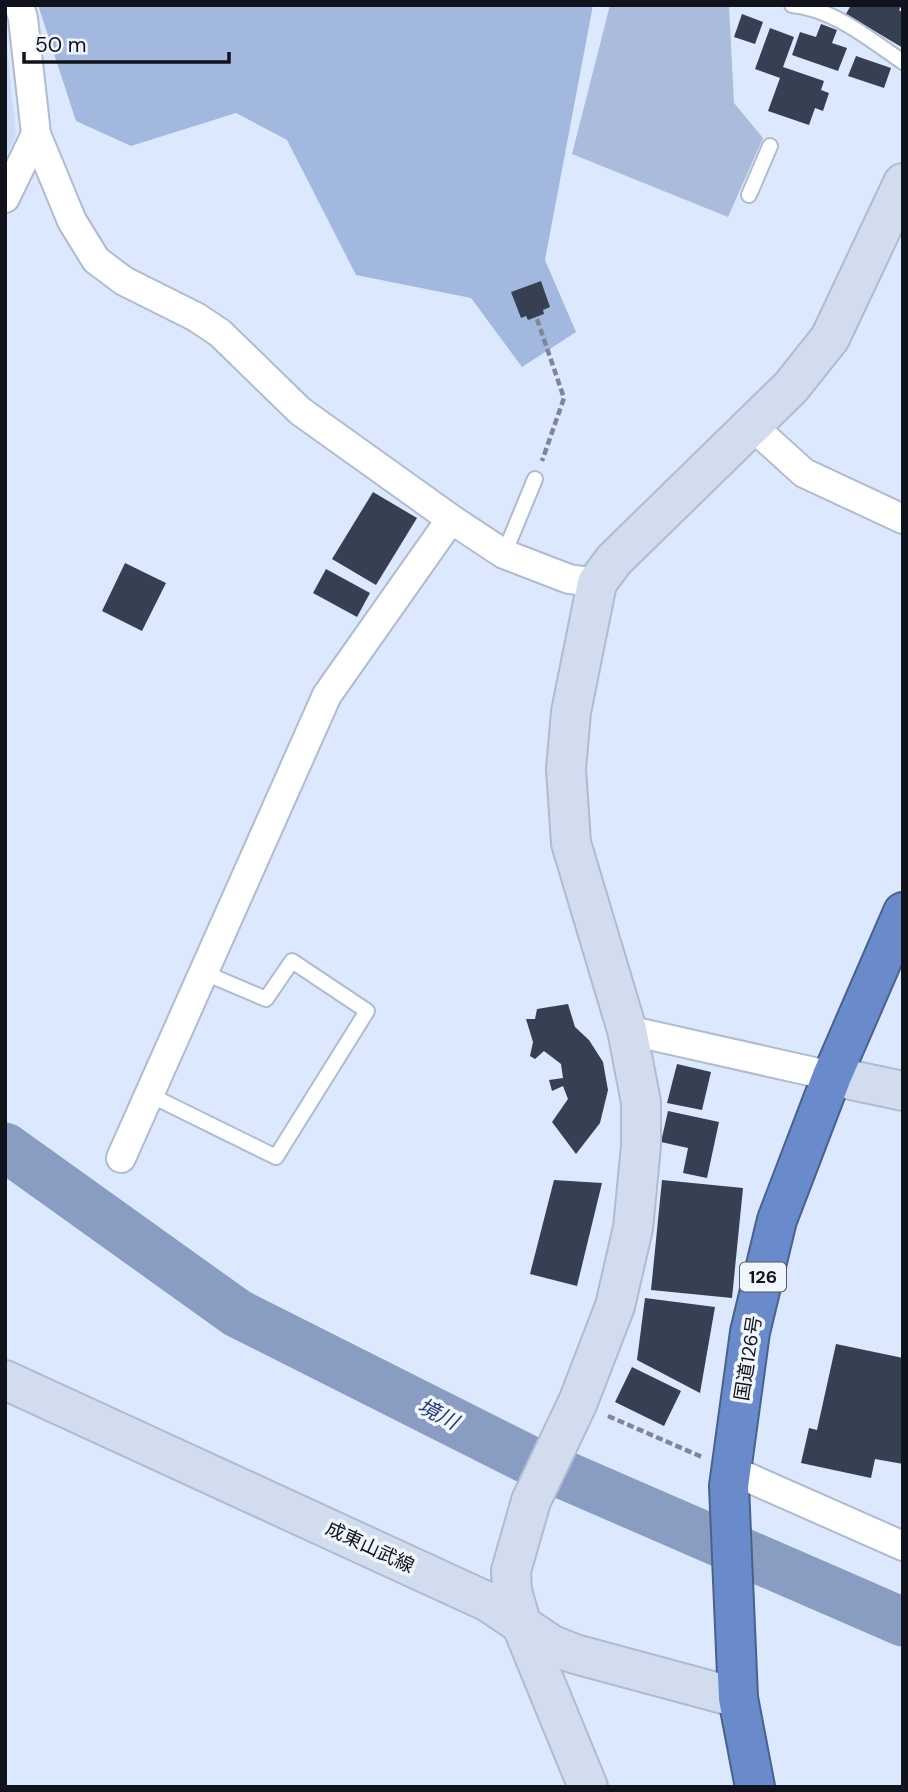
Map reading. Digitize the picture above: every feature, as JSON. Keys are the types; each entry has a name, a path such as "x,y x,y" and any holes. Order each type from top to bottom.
{"highway":[{"name":"国道126号","path":"755,1787 738,1698 730,1478 750,1332 777,1220 832,1076 903,912"}],"street":[{"path":"19,5 23,18 36,134 72,221 96,260 124,281 220,332 300,411 504,554 569,579 597,583"},
{"path":"5,198 36,134"},
{"path":"588,1787 522,1626 512,1591 511,1571 531,1501 575,1409 615,1306 633,1228 641,1146 641,1102 627,1030 571,843 566,769 571,712 597,583 614,560 791,387 830,338 903,183"},
{"path":"751,425 804,473 903,519"},
{"path":"121,1158 327,695 451,519"},
{"path":"627,1030 903,1091"},
{"name":"成東山武線","path":"5,1380 488,1602 552,1645 575,1654 738,1698"},
{"path":"730,1478 903,1546"}],"lane":[{"path":"792,5 810,7 850,26 903,62"},
{"path":"749,195 770,146"},
{"path":"504,554 535,479"},
{"path":"150,1095 276,1157 367,1011 292,961 266,999 205,973"}],"path":[{"path":"535,479 564,398 537,319"},
{"path":"575,1409 730,1478"}],"shaded area":[{"path":"38,5 593,5 545,260 576,332 522,367 471,298 356,275 287,140 236,113 131,146 76,121"},
{"path":"610,5 729,5 734,103 763,138 728,217 572,154"},
{"path":"5,31 16,135 5,158"}],"building":[{"path":"851,5 902,5 899,10 903,13 903,48 846,14"},
{"path":"742,14 763,22 755,44 734,37"},
{"path":"821,24 837,30 832,43 847,48 838,71 792,55 800,32 816,37"},
{"path":"770,28 794,37 783,67 824,81 821,90 829,93 823,111 815,108 809,125 768,111 780,78 755,69"},
{"path":"856,56 891,68 884,88 848,76"},
{"path":"541,281 550,307 543,310 544,314 528,320 526,316 521,318 511,292"},
{"path":"373,492 417,518 376,585 332,559"},
{"path":"125,563 166,583 142,631 102,611"},
{"path":"326,569 370,593 357,617 313,593"},
{"path":"568,1004 575,1027 589,1040 603,1062 608,1090 600,1123 576,1154 552,1122 568,1099 563,1086 552,1091 549,1080 563,1078 561,1064 544,1051 535,1059 530,1056 533,1042 526,1019 535,1019 537,1009"},
{"path":"677,1064 711,1072 702,1110 667,1103"},
{"path":"668,1111 719,1122 707,1178 683,1173 688,1148 661,1142"},
{"path":"554,1180 602,1183 577,1286 530,1274"},
{"path":"662,1180 743,1188 732,1298 651,1290"},
{"path":"645,1298 715,1307 700,1393 637,1360"},
{"path":"836,1344 903,1358 903,1464 875,1459 871,1478 801,1463 809,1428 817,1430"},
{"path":"632,1367 681,1391 664,1426 615,1402"}],"waterway":[{"name":"境川","path":"5,1147 237,1313 525,1458 903,1622"}]}
